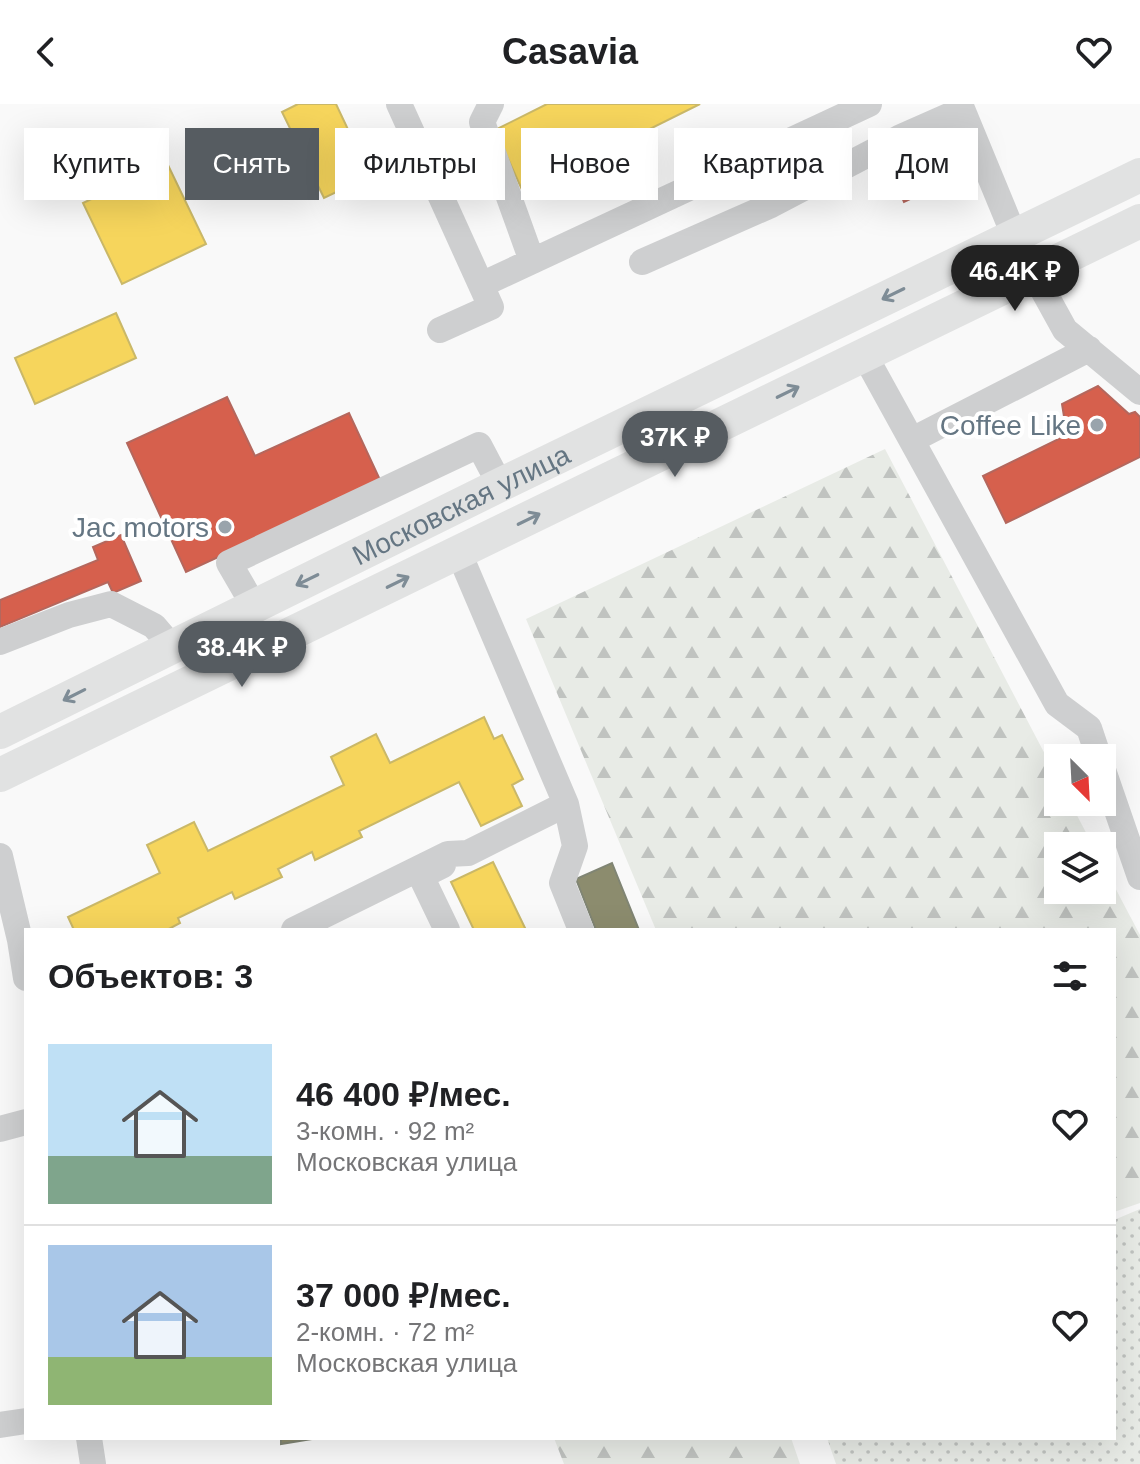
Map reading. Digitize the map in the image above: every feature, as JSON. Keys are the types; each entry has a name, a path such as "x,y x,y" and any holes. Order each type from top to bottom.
{"main road":[{"name":"Московская улица","path":"0,732 500,485 1140,175"},
{"name":"Московская улица","path":"0,775 1140,221"}],"street":[{"path":"399,104 491,307 440,330"},
{"path":"491,104 482,122 532,261"},
{"path":"481,285 869,104"},
{"path":"642,262 771,205 961,107 1014,235"},
{"path":"1033,272 1065,330 1140,392"},
{"path":"912,440 1089,349"},
{"path":"864,354 1057,704 1089,728 1094,744"},
{"path":"254,606 229,563 479,445 500,485"},
{"path":"459,553 566,804 575,846 562,883 580,928"},
{"path":"0,642 69,615 111,604 154,626 171,646"},
{"path":"446,928 421,876 566,804"},
{"path":"1116,808 1140,877"},
{"path":"298,928 448,854 468,853"},
{"path":"0,856 10,943 24,974"},
{"path":"0,1129 24,1123"},
{"path":"0,1425 24,1421"},
{"path":"89,1440 93,1464"}],"green space":[{"path":"885,449 1044,752 1044,816 1077,816 1086,832 1044,832 1044,904 1116,904 1116,890 1140,935 1140,1203 1116,1211 1116,928 655,928 526,619"},
{"path":"1140,1209 1140,1464 836,1464 828,1440 1116,1440 1116,1219"},
{"path":"555,1440 792,1440 800,1464 564,1464"}],"building: Жильё":[{"path":"298,104 336,104 347,128 335,128 335,193 324,198 319,188 319,128 290,128 282,112"},
{"path":"547,104 700,104 652,128 521,128 521,188 505,152 505,128 499,128"},
{"path":"169,167 206,244 122,284 83,203 89,200 169,200"},
{"path":"116,313 136,358 35,404 15,358"},
{"path":"484,717 494,739 502,735 523,779 512,785 522,806 481,826 459,782 359,831 362,837 315,860 312,852 278,869 282,877 235,899 232,892 178,918 180,923 171,928 73,928 68,917 160,873 147,845 194,822 208,851 344,785 331,757 376,734 390,763"},
{"path":"493,862 525,928 473,928 451,882"}],"building: Торговля":[{"path":"1098,386 1129,414 1135,412 1140,417 1140,457 1006,523 983,476 1067,435 1062,404"},
{"name":"Jac motors","path":"227,397 255,456 349,413 381,482 186,572 127,443"},
{"path":"121,535 141,581 113,593 108,582 0,627 0,600 98,560 93,547"}],"building: Промзона":[{"path":"612,863 638,928 595,928 576,879"},
{"path":"281,1440 306,1440 281,1444"}],"place":[{"name":"Coffee Like","path":"1097,425"},
{"name":"Jac motors","path":"225,527"}]}
